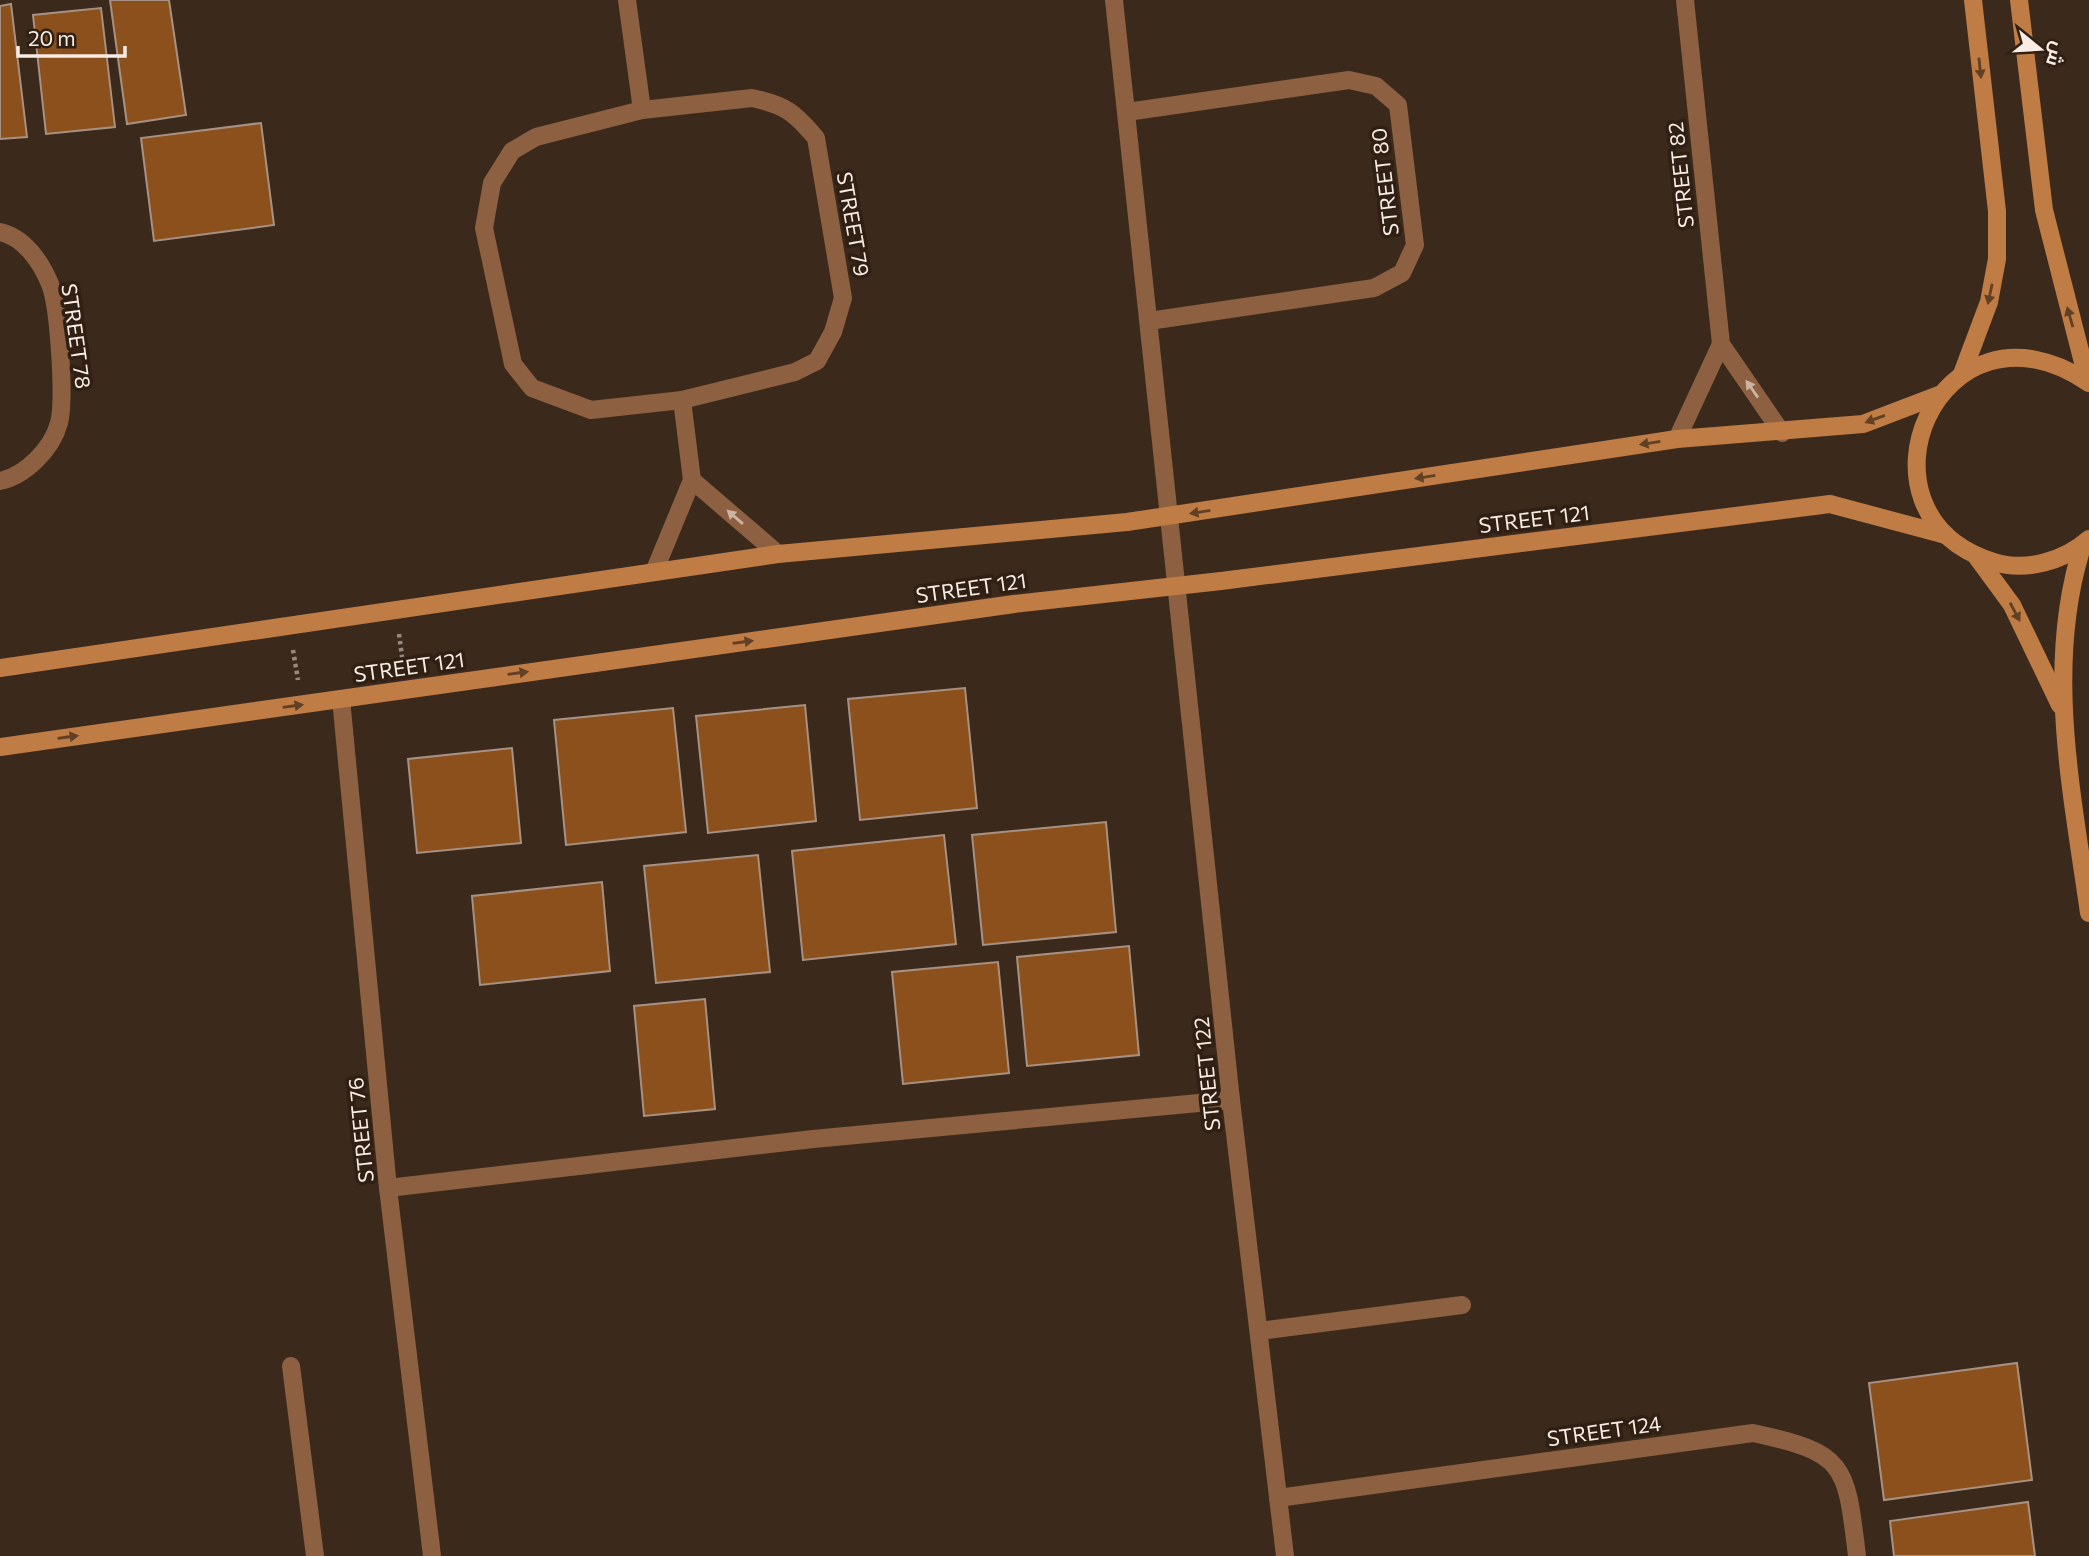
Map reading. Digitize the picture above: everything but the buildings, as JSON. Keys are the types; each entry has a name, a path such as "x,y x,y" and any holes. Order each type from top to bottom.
{"street":[{"path":"627,0 642,110"},
{"path":"1114,0 1177,586"},
{"name":"STREET 82","path":"1685,0 1721,344 1782,433"},
{"path":"1962,374 1989,302 1997,258 1997,211 1973,0"},
{"path":"2019,0 2044,210 2089,383"},
{"name":"STREET 80","path":"1127,112 1349,80 1376,86 1398,105 1415,246 1402,273 1374,288 1149,321"},
{"name":"STREET 79","path":"752,98 781,104 800,118 816,138 843,298 834,332 817,361 795,372 682,400 590,411 531,388 513,364 484,228 492,183 512,151 536,137 642,110 752,98"},
{"name":"STREET 78","path":"0,232 11,234 31,251 51,286 64,395 58,426 44,451 16,478 0,481"},
{"path":"1676,439 1721,344"},
{"path":"2086,541 2059,558 2031,565 2003,565 1976,556 1946,536 1928,511 1921,492 1916,451 1924,422 1939,395 1962,374 1993,360 2027,357 2059,365 2089,383"},
{"path":"0,668 778,555 1170,516 1676,439 1782,433 1863,424 1939,395"},
{"path":"654,572 692,480 682,400"},
{"path":"692,480 778,555"},
{"name":"STREET 121","path":"0,747 1014,604 1177,586 1830,503 1946,536"},
{"path":"2086,541 2065,629 2062,710 2086,865 2089,913"},
{"path":"1976,556 2012,605 2062,710"},
{"name":"STREET 122","path":"1177,586 1231,1100 1286,1556"},
{"name":"STREET 76","path":"341,699 388,1188 432,1556"},
{"path":"388,1188 813,1139 1231,1100"},
{"path":"1259,1331 1462,1305"},
{"path":"291,1366 315,1556"},
{"name":"STREET 124","path":"1278,1498 1753,1433 1796,1442 1831,1460 1849,1488 1857,1556"}],"path":[{"path":"395,611 407,689"},
{"path":"290,626 301,705"}]}
